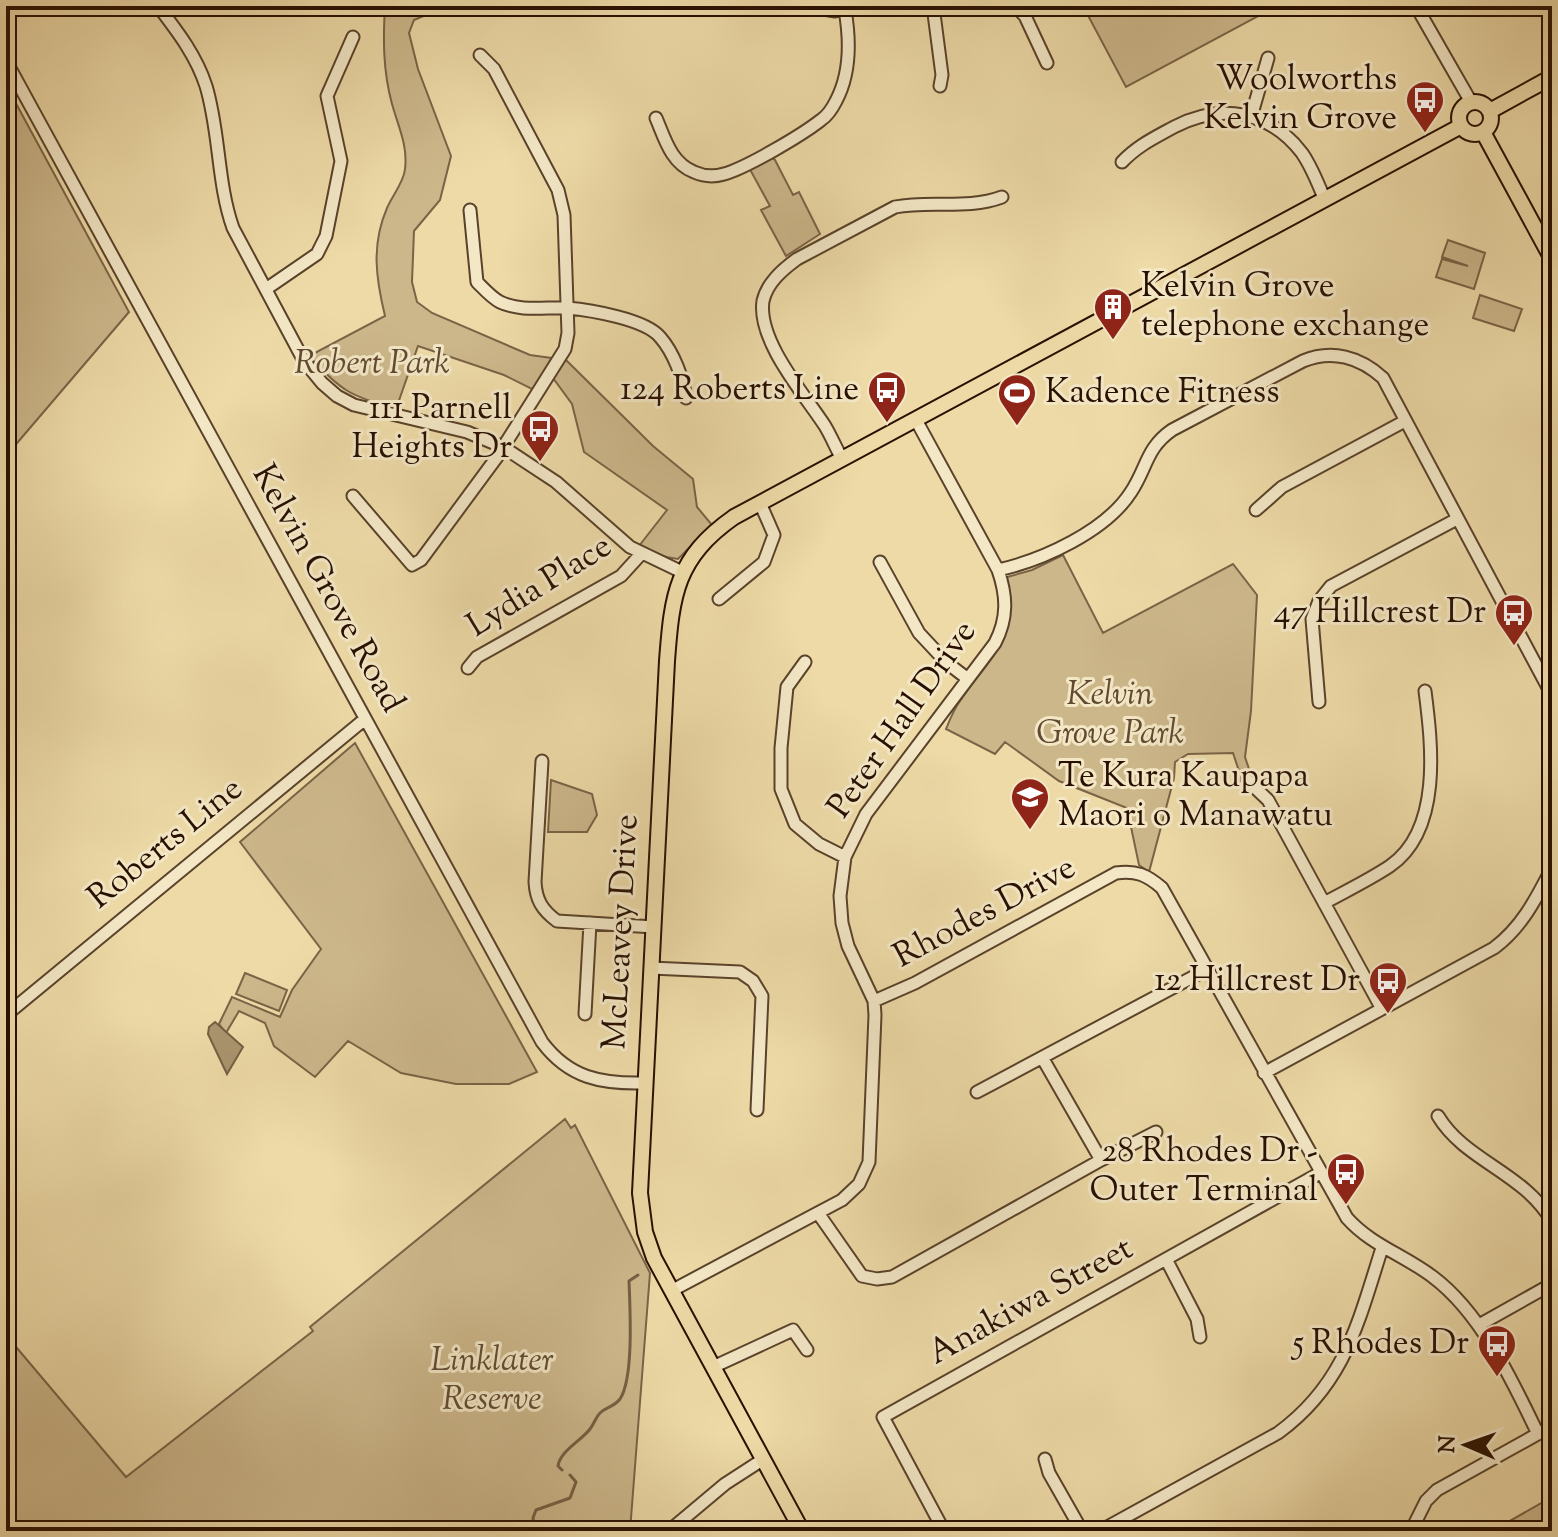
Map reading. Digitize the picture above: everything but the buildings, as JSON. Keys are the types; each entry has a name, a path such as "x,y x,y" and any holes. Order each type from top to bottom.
{"main road":[{"path":"1490,111 1552,77"},
{"path":"1471,102 1482,103 1490,111 1491,120 1483,132 1474,134 1461,126 1460,112 1471,102"},
{"path":"682,572 715,530 760,503 1461,126"},
{"path":"1483,132 1552,259"},
{"name":"McLeavey Drive","path":"671,1291 649,1245 641,1212 644,1083 667,661 670,617 682,572"},
{"path":"671,1291 802,1531"}],"street":[{"path":"158,6 188,48 205,83 228,212 242,248 304,361 322,383 354,405 467,432 503,447 556,482 641,554 682,572"},
{"path":"807,6 835,11 857,6"},
{"path":"933,6 942,75 940,86"},
{"path":"1015,6 1025,16 1047,63"},
{"path":"1416,6 1471,102"},
{"path":"656,118 674,159 692,172 705,176 721,175 750,162 824,119 837,100 848,58 845,10"},
{"path":"266,289 317,254 326,236 341,161 327,96 353,37"},
{"path":"353,496 412,565 421,560 503,447 565,349 568,308 564,215 558,190 494,69 480,55"},
{"path":"1251,117 1268,58"},
{"name":"Kelvin Grove Road","path":"6,61 542,1042 554,1059 569,1069 600,1081 644,1083"},
{"path":"1122,162 1135,147 1194,117 1219,112 1239,113 1282,134 1302,153 1324,198"},
{"path":"842,459 768,334 763,302 769,286 783,269 797,259 895,207 911,204 977,204 1002,197"},
{"path":"470,210 477,282 498,301 515,307 568,308 629,320 660,336 683,378 686,398"},
{"path":"998,570 1048,554 1103,521 1124,502 1147,456 1162,437 1312,357 1336,355 1361,362 1383,378 1552,695"},
{"name":"Peter Hall Drive","path":"671,1291 852,1192 869,1162 875,1052 874,1001 848,946 842,923 840,896 845,857 866,814 1001,631 1006,604 998,570 916,420"},
{"path":"1256,510 1282,487 1405,421"},
{"path":"719,599 764,562 774,535 760,503"},
{"path":"1319,702 1312,619 1319,601 1331,586 1457,519"},
{"name":"Lydia Place","path":"468,668 477,657 621,576 641,554"},
{"path":"880,562 919,633 947,663 968,679"},
{"path":"805,662 787,687 781,748 781,789 795,824 819,844 845,857"},
{"path":"1324,903 1392,865 1414,841 1427,806 1429,762 1425,691"},
{"name":"Roberts Line","path":"6,1015 365,719"},
{"path":"542,761 536,896 544,912 557,921 654,927"},
{"path":"1247,780 1268,800 1382,1009"},
{"path":"1264,1073 1482,955 1507,938 1529,911 1552,868"},
{"name":"Rhodes Drive","path":"874,1001 915,983 1116,873 1128,871 1143,874 1162,888 1347,1218 1382,1248 1433,1277 1456,1298 1479,1325 1538,1434"},
{"path":"585,1014 590,923"},
{"path":"651,968 740,972 758,988 762,1006 757,1110"},
{"path":"977,1092 1206,970"},
{"path":"1043,1059 1101,1160"},
{"path":"1438,1116 1449,1134 1523,1185 1552,1221"},
{"path":"818,1213 862,1276 877,1279 892,1277 1156,1132"},
{"name":"Anakiwa Street","path":"944,1531 883,1417 1320,1173"},
{"path":"1100,1531 1278,1433 1301,1416 1318,1398 1343,1361 1382,1248"},
{"path":"1166,1259 1197,1319 1200,1337"},
{"path":"1479,1325 1552,1284"},
{"path":"713,1367 793,1330 807,1350"},
{"path":"1411,1531 1426,1501 1437,1490 1552,1426"},
{"path":"1045,1459 1049,1473 1082,1531"},
{"path":"669,1531 725,1484 762,1460"}],"green space":[{"name":"Robert Park","path":"385,6 447,6 414,20 409,33 418,69 451,156 440,200 414,231 412,282 417,302 432,313 530,355 566,360 653,446 693,479 697,507 712,525 678,559 639,546 667,510 584,452 572,404 550,374 538,392 504,375 418,346 396,409 347,391 309,356 385,316 377,275 377,249 382,222 402,179 406,160 387,80"},
{"path":"1083,6 1277,6 1126,87"},
{"path":"6,85 129,312 6,456"},
{"path":"766,153 775,160 793,195 799,192 820,234 786,256 761,210 770,206 747,164"},
{"path":"1448,240 1485,253 1474,289 1436,277 1442,259 1468,266 1442,257"},
{"path":"1480,295 1522,309 1514,331 1473,318"},
{"name":"Kelvin Grove Park","path":"1063,555 1103,633 1233,564 1257,595 1251,711 1245,757 1252,778 1242,780 1233,753 1188,754 1175,762 1174,778 1149,872 1139,865 1127,808 1059,781 1005,742 995,754 946,729 956,707 992,658 1007,630 1009,597 1004,578 1032,570"},
{"path":"355,743 537,1072 509,1084 456,1084 401,1073 348,1041 315,1077 274,1046 265,1023 239,1011 226,1033 219,1024 232,997 280,1017 292,990 321,949 240,842"},
{"path":"551,780 592,794 597,815 587,832 548,832"},
{"path":"245,973 287,990 279,1011 236,994"},
{"name":"Linklater Reserve","path":"565,1119 571,1128 575,1125 650,1273 630,1531 6,1531 6,1335 126,1477 313,1331 310,1327"},
{"path":"1552,1497 1552,1531 1492,1531"}],"shaded area":[{"path":"215,1022 243,1047 227,1074 208,1034 209,1027"}],"waterway":[{"path":"562,1470 558,1466 563,1456 586,1433 600,1413 618,1402 624,1389 630,1342 629,1281 638,1275"},
{"path":"543,1531 534,1525 536,1510 570,1498 576,1482 570,1475"}],"place":[{"name":"Woolworths Kelvin Grove","path":"1425,134"},
{"name":"Kelvin Grove telephone exchange","path":"1113,341"},
{"name":"124 Roberts Line","path":"887,424"},
{"name":"Kadence Fitness","path":"1017,427"},
{"name":"111 Parnell Heights Dr","path":"540,463"},
{"name":"47 Hillcrest Dr","path":"1514,647"},
{"name":"Te Kura Kaupapa Maori o Manawatu","path":"1030,831"},
{"name":"12 Hillcrest Dr","path":"1388,1015"},
{"name":"28 Rhodes Dr - Outer Terminal","path":"1346,1206"},
{"name":"5 Rhodes Dr","path":"1497,1378"}]}
